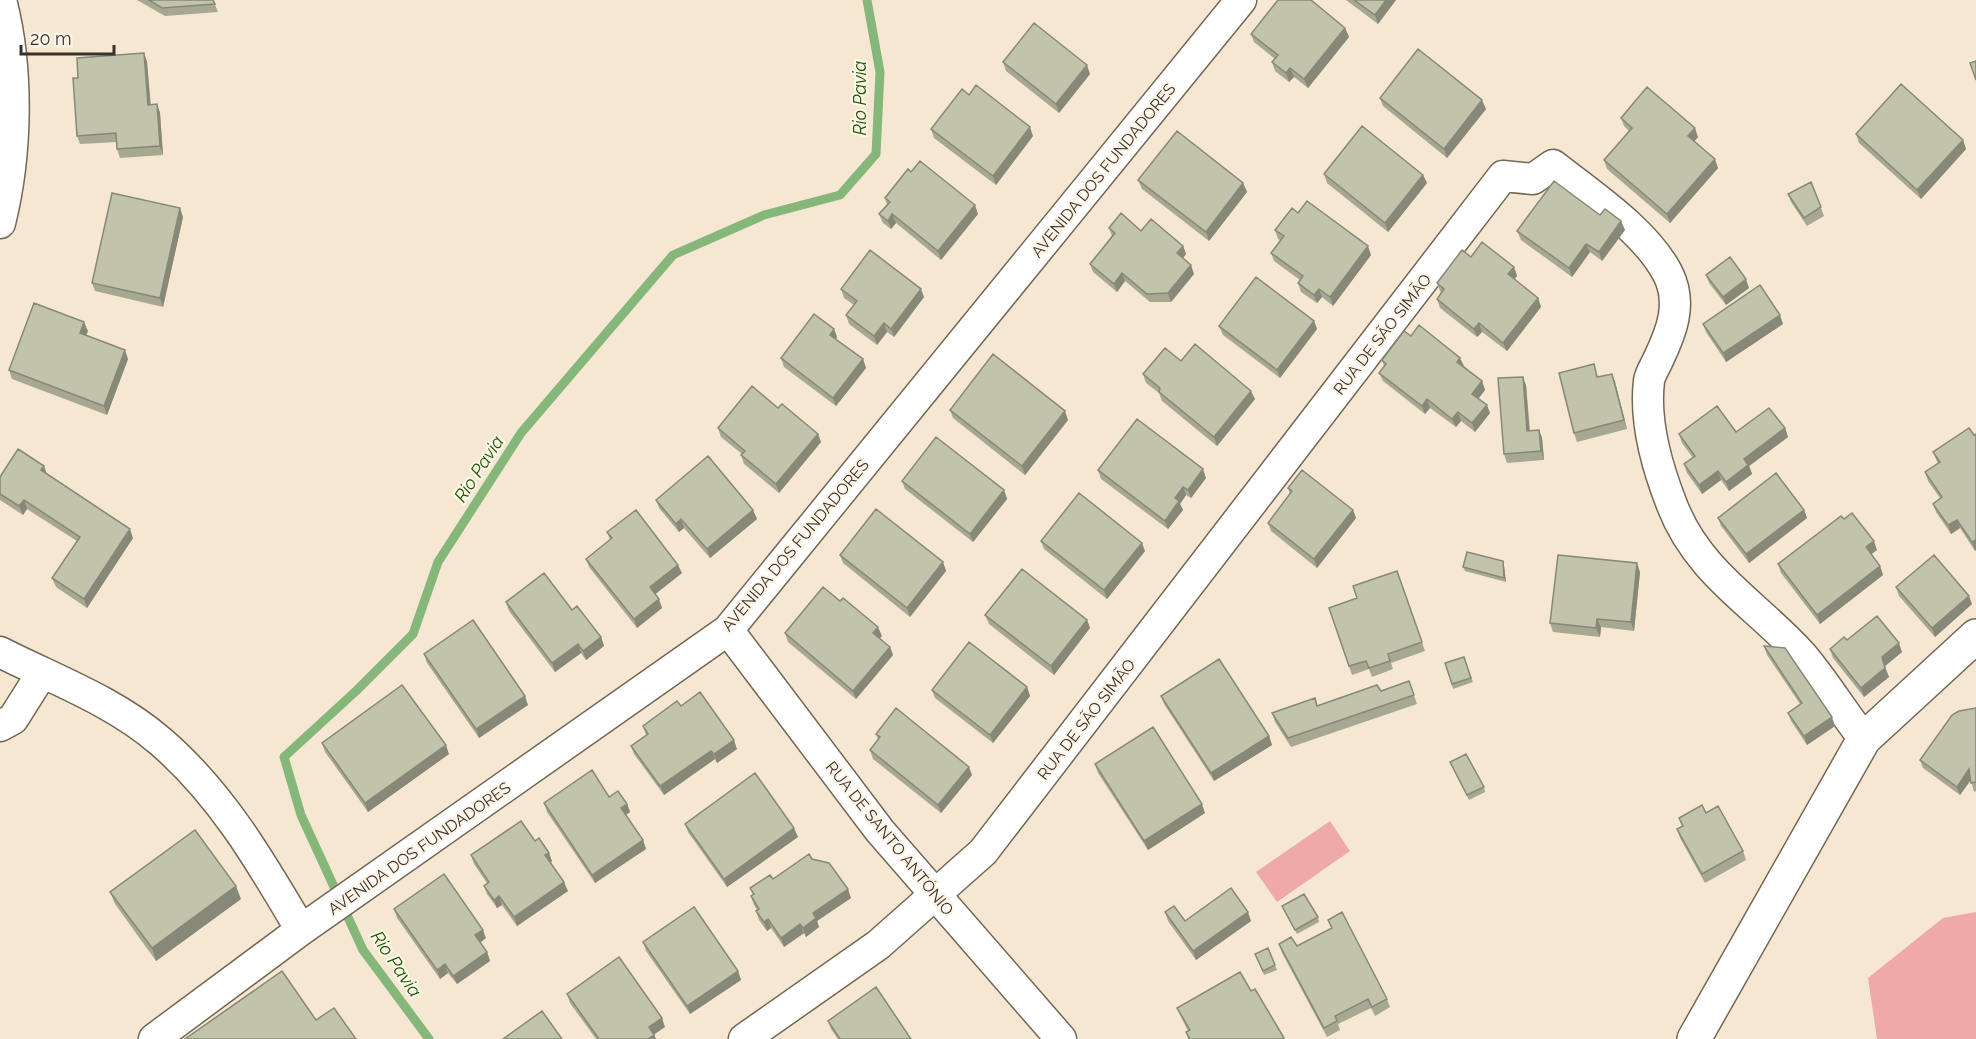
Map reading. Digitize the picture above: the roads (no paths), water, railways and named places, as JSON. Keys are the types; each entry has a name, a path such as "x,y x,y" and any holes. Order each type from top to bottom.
{"street":[{"path":"0,223 7,195 14,117 10,57 1,0"},
{"name":"AVENIDA DOS FUNDADORES","path":"154,1039 358,890 729,630 1228,4"},
{"name":"RUA DE SÃO SIMÃO","path":"744,1039 879,945 983,852 1503,176 1533,179 1553,165 1609,208 1653,253 1669,275 1675,299 1674,326 1649,378 1648,408 1655,452 1673,507 1707,566 1802,655 1864,740"},
{"name":"RUA DE SANTO ANTÓNIO","path":"729,630 880,831 934,896 1061,1039"},
{"path":"1694,1039 1864,740 1976,636"},
{"path":"0,652 101,701 159,740 217,797 263,865 313,923"},
{"path":"0,726 13,719 42,673"}],"waterway":[{"name":"Rio Pavia","path":"429,1039 363,950 301,815 284,757 356,691 413,634 438,562 521,433 673,255 764,215 840,195 876,154 880,72 867,0"}]}
